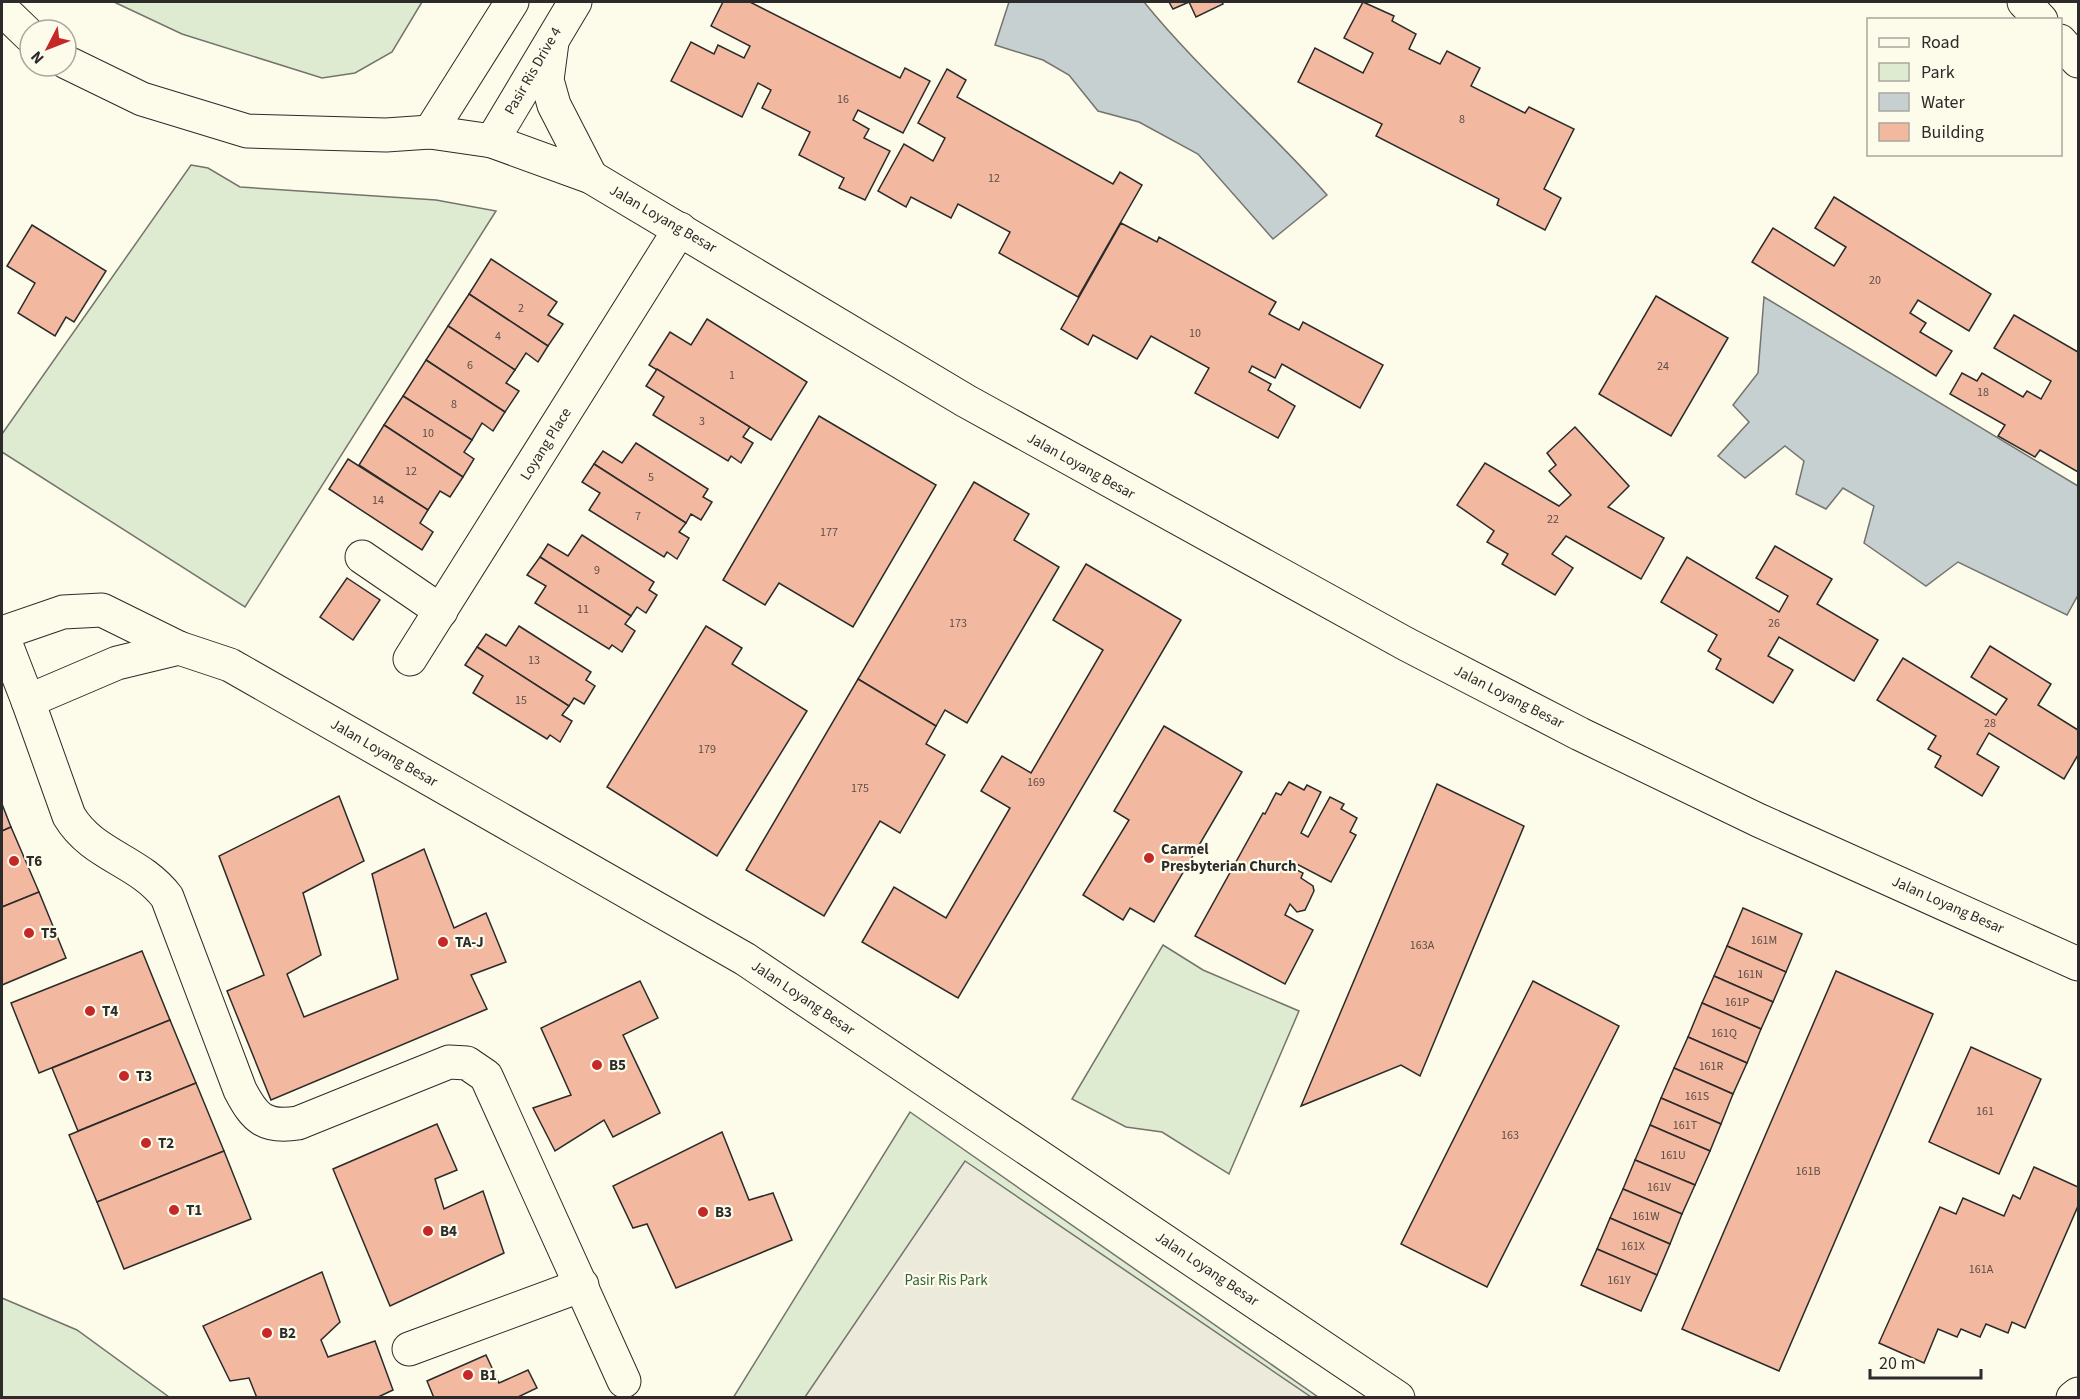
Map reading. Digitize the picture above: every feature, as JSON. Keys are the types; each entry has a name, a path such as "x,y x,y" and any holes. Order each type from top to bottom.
{"street":[{"path":"430,132 512,2"},
{"name":"Pasir Ris Drive 4","path":"492,141 553,34 575,2"},
{"path":"2024,2 2038,18"},
{"path":"2,9 18,24"},
{"path":"553,34 547,80 558,115 591,177"},
{"path":"2062,42 2079,61"},
{"name":"Jalan Loyang Besar","path":"78,68 142,99 247,131 386,135 430,132 492,141 591,177 966,401 1406,644 1580,734 1758,820 2079,964"},
{"name":"Loyang Place","path":"410,658 680,229"},
{"path":"362,557 441,611"},
{"name":"Jalan Loyang Besar","path":"2,633 63,612 102,610 179,648 230,665 745,959 1398,1398"},
{"path":"2,633 69,816 79,833 96,846 154,880 166,897 240,1090 250,1110 263,1121 280,1126 298,1123 449,1062 467,1063 486,1076 624,1381"},
{"path":"28,701 117,663 179,648"},
{"path":"408,1349 582,1285"},
{"path":"2073,1398 2079,1394"}],"green space":[{"path":"114,2 422,2 392,52 355,73 322,78 182,34"},
{"path":"191,165 208,168 240,187 436,200 496,211 245,607 2,452 2,434"},
{"path":"1163,945 1203,970 1299,1011 1229,1174 1162,1132 1126,1127 1072,1099"},
{"name":"Pasir Ris Park","path":"910,1112 1318,1397 733,1398"},
{"path":"2,1298 77,1330 169,1397 2,1397"}],"shaded area":[{"name":"Pasir Ris Park","path":"965,1161 1311,1397 805,1397"}],"water":[{"path":"1009,2 1144,2 1188,52 1327,195 1273,239 1198,154 1139,122 1098,111 1069,75 1043,60 995,45"},
{"path":"1764,297 2078,486 2078,595 2067,615 1958,562 1926,586 1864,543 1874,506 1843,488 1826,509 1796,494 1804,461 1785,446 1745,478 1718,456 1749,422 1733,405 1758,373"}],"building":[{"path":"723,2 750,2 900,78 905,68 930,81 903,133 858,110 853,120 869,129 864,138 890,151 865,200 839,188 844,178 799,155 810,132 762,108 771,90 758,83 742,117 671,81 691,42 714,54 718,45 744,58 750,46 711,26"},
{"path":"1169,2 1189,2 1173,9"},
{"path":"1189,2 1222,2 1223,4 1196,17"},
{"path":"1363,2 1394,16 1392,21 1416,34 1409,49 1440,64 1447,51 1480,68 1471,86 1525,113 1529,107 1574,129 1544,189 1561,198 1545,230 1497,205 1499,199 1376,136 1382,124 1298,82 1315,48 1363,73 1373,53 1344,38"},
{"path":"947,69 966,80 957,97 1113,184 1120,172 1142,185 1078,297 999,253 1010,232 958,204 951,218 911,197 906,207 878,191 904,144 933,161 945,138 918,123"},
{"path":"1834,197 1991,294 1969,331 1918,300 1910,313 1926,323 1920,332 1952,351 1936,376 1752,262 1773,228 1834,266 1846,247 1815,228"},
{"path":"1121,223 1157,242 1159,237 1276,302 1269,314 1299,330 1303,322 1383,365 1360,408 1282,364 1275,378 1252,366 1249,372 1271,384 1268,390 1295,406 1278,438 1195,393 1209,368 1151,336 1137,359 1093,335 1088,345 1061,329"},
{"path":"32,225 106,271 74,322 66,317 55,336 18,313 35,283 7,266"},
{"path":"491,259 557,302 548,315 563,324 548,346 469,294"},
{"path":"469,294 548,346 538,362 526,353 515,370 448,326"},
{"path":"1656,296 1728,338 1671,436 1599,394"},
{"path":"2014,315 2078,352 2078,472 2040,450 2035,457 1998,436 2005,425 1950,394 1962,373 1977,381 1982,373 2023,397 2027,391 2041,399 2051,381 1994,348"},
{"path":"707,319 807,382 771,440 649,365 670,332 691,345"},
{"path":"448,326 515,370 506,383 519,391 505,412 426,360"},
{"path":"426,360 505,412 493,431 482,423 472,440 403,396"},
{"path":"657,369 750,427 743,437 753,443 741,463 731,456 728,461 653,415 664,397 646,386"},
{"path":"403,396 472,440 464,452 474,459 463,477 384,425"},
{"path":"819,416 936,485 853,627 779,583 765,605 723,580"},
{"path":"384,425 463,477 450,497 440,491 428,510 359,465"},
{"path":"1575,427 1629,486 1608,507 1664,538 1641,579 1566,536 1552,554 1573,568 1555,595 1502,564 1508,554 1487,542 1494,531 1457,505 1485,463 1559,506 1571,495 1549,471 1556,465 1547,453"},
{"path":"636,443 708,489 703,497 712,502 701,520 691,514 686,523 594,464 603,451 622,463"},
{"path":"348,459 428,510 420,523 433,532 422,550 329,489"},
{"path":"594,464 686,523 679,532 689,538 677,559 667,552 664,557 589,510 600,493 582,482"},
{"path":"974,482 1029,514 1014,540 1059,567 967,723 945,710 936,726 858,679"},
{"path":"582,535 654,582 649,590 657,595 646,613 637,607 631,616 540,557 548,544 568,556"},
{"path":"1775,546 1832,579 1817,604 1878,640 1854,681 1779,637 1768,656 1793,670 1773,703 1716,669 1721,659 1708,651 1717,635 1661,602 1687,557 1779,612 1788,596 1756,578"},
{"path":"540,557 631,616 625,624 635,631 622,652 612,645 609,649 535,603 546,586 527,575"},
{"path":"1086,564 1181,620 958,998 862,942 894,887 946,918 1010,808 981,791 1002,756 1031,773 1103,650 1053,620"},
{"path":"347,578 380,600 353,640 320,617"},
{"path":"519,626 591,672 586,680 595,686 584,704 574,698 569,706 477,647 486,634 506,646"},
{"path":"706,626 742,648 732,664 807,711 717,856 607,787"},
{"path":"1990,646 2051,684 2038,705 2078,730 2078,755 2064,779 1989,733 1977,754 1999,767 1982,796 1935,767 1941,756 1928,749 1936,736 1877,700 1903,658 1996,715 2007,699 1971,677"},
{"path":"477,647 569,706 562,715 572,721 560,742 550,735 547,739 473,693 483,676 465,665"},
{"path":"858,679 936,726 926,744 945,755 900,833 880,821 824,916 746,870"},
{"name":"Carmel Presbyterian Church","path":"1164,726 1242,772 1154,922 1130,908 1123,920 1083,895 1129,820 1114,811"},
{"path":"1289,782 1304,790 1307,785 1321,792 1301,833 1308,837 1330,797 1344,804 1341,809 1357,818 1350,832 1356,835 1331,882 1295,863 1293,868 1303,873 1301,878 1313,886 1314,891 1305,910 1297,912 1290,904 1285,915 1313,930 1285,984 1195,936 1263,813 1265,814 1276,793 1281,795"},
{"path":"1437,784 1524,826 1420,1076 1401,1065 1301,1106"},
{"name":"TA-J","path":"339,796 364,861 303,893 321,955 287,974 304,1017 398,979 372,874 424,849 454,928 486,913 506,962 471,975 487,1009 271,1100 227,991 264,975 219,856"},
{"path":"2,804 11,827 2,831"},
{"name":"T6","path":"11,827 39,892 2,907 2,831"},
{"name":"T5","path":"39,892 66,958 2,985 2,907"},
{"path":"1743,908 1802,934 1786,972 1727,946"},
{"path":"1727,946 1786,972 1773,1002 1714,976"},
{"name":"T4","path":"142,951 170,1020 39,1073 11,1003"},
{"path":"1836,971 1933,1014 1779,1371 1682,1329"},
{"path":"1714,976 1773,1002 1761,1029 1702,1003"},
{"name":"B5","path":"640,981 658,1018 623,1035 660,1113 613,1137 604,1120 555,1151 533,1108 571,1095 541,1028"},
{"path":"1533,981 1619,1026 1487,1287 1401,1244"},
{"path":"1702,1003 1761,1029 1747,1063 1688,1037"},
{"name":"T3","path":"170,1020 196,1083 78,1131 52,1068"},
{"path":"1688,1037 1747,1063 1733,1094 1674,1068"},
{"path":"1971,1047 2041,1079 1999,1174 1929,1142"},
{"path":"1674,1068 1733,1094 1721,1124 1661,1098"},
{"name":"T2","path":"196,1083 224,1151 97,1202 69,1135"},
{"path":"1661,1098 1721,1124 1710,1151 1650,1125"},
{"name":"B4","path":"437,1124 457,1170 435,1179 444,1209 483,1191 504,1253 390,1306 333,1169"},
{"path":"1650,1125 1710,1151 1695,1185 1635,1160"},
{"name":"B3","path":"722,1132 749,1200 773,1193 792,1240 676,1288 647,1224 633,1228 613,1186"},
{"name":"T1","path":"224,1151 251,1219 124,1269 97,1202"},
{"path":"1635,1160 1695,1185 1682,1214 1623,1189"},
{"path":"2034,1167 2078,1187 2078,1206 2025,1328 2012,1322 2008,1333 1986,1324 1980,1337 1961,1329 1957,1337 1938,1329 1924,1363 1879,1343 1940,1207 1956,1214 1963,1198 2004,1216 2013,1195 2020,1199"},
{"path":"1623,1189 1682,1214 1670,1244 1610,1218"},
{"path":"1610,1218 1670,1244 1657,1275 1597,1249"},
{"path":"1597,1249 1657,1275 1641,1311 1581,1285"},
{"name":"B2","path":"322,1272 340,1322 321,1340 328,1357 375,1341 393,1390 376,1398 257,1398 249,1378 230,1381 203,1326"},
{"name":"B1","path":"486,1355 499,1383 528,1370 537,1388 516,1398 434,1398 427,1381"}],"place":[{"name":"Carmel Presbyterian Church","path":"1149,858"},
{"name":"T6","path":"14,861"},
{"name":"T5","path":"29,933"},
{"name":"TA-J","path":"443,942"},
{"name":"T4","path":"90,1011"},
{"name":"B5","path":"597,1065"},
{"name":"T3","path":"124,1076"},
{"name":"T2","path":"146,1143"},
{"name":"T1","path":"174,1210"},
{"name":"B3","path":"703,1212"},
{"name":"B4","path":"428,1231"},
{"name":"B2","path":"267,1333"},
{"name":"B1","path":"468,1375"}]}
